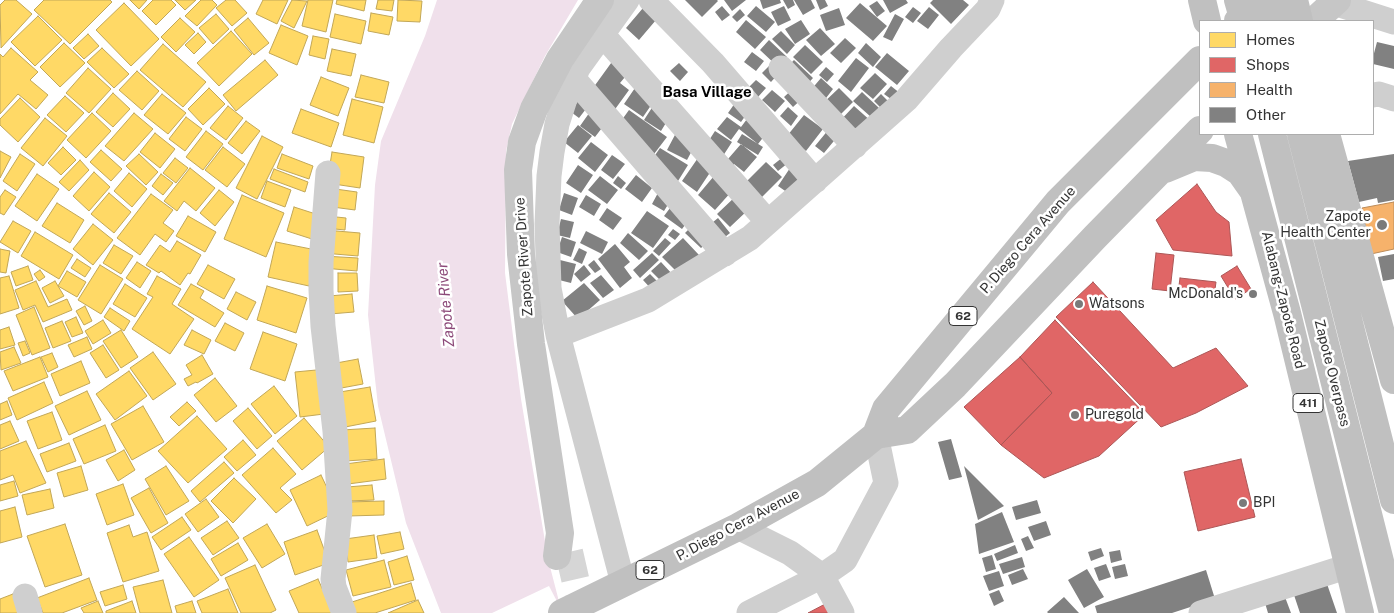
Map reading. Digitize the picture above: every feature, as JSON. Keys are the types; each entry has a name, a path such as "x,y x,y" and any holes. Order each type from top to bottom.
{"highway":[{"path":"1202,0 1207,20"},
{"path":"1238,0 1244,20"},
{"path":"1239,20 1259,0"},
{"path":"1267,0 1272,20"},
{"path":"1294,0 1299,20"},
{"name":"P. Diego Cera Avenue","path":"562,613 738,527 817,483 876,435 886,409 1058,202 1199,61"},
{"name":"P. Diego Cera Avenue","path":"876,435 907,430 955,385 1095,237 1199,131"},
{"name":"Zapote Overpass","path":"1272,135 1393,613"},
{"path":"1319,135 1393,373"},
{"name":"Zapote Overpass","path":"1319,135 1394,500"},
{"name":"Alabang-Zapote Road","path":"1245,139 1255,193 1289,322 1360,613"},
{"path":"1161,170 1194,157 1212,158 1226,163 1240,172 1255,193"}],"main road":[{"name":"Zapote River Drive","path":"562,547 531,344 522,263 518,170 522,142 534,109 560,59 600,0"},
{"path":"1315,20 1335,1"}],"street":[{"path":"623,583 558,335 549,288 547,254 549,176 557,124 578,68 627,0"},
{"path":"650,0 713,63 815,182"},
{"path":"558,335 648,300 750,238 906,100 988,9 992,0"},
{"path":"1335,1 1394,22"},
{"path":"602,34 768,222"},
{"path":"781,68 855,146"},
{"path":"573,78 725,254"},
{"path":"1374,95 1379,94 1394,99"},
{"path":"328,173 321,262 322,314 335,431 340,510 333,579 334,587 344,613"},
{"path":"749,613 822,576 845,560 886,483 876,435"},
{"path":"738,527 790,553 822,576 842,613"},
{"path":"1201,613 1348,566"}],"water":[{"name":"Zapote River","path":"437,0 578,0 545,56 512,124 506,151 505,273 521,399 548,559 562,613 441,613 406,523 378,406 368,315 375,185 381,141 425,36"}],"pier":[{"path":"549,586 563,613 492,613"}],"building: Homes":[{"path":"5,0 16,0 32,14 1,48 0,5"},
{"path":"44,0 110,0 112,2 70,44 34,10"},
{"path":"130,0 147,0 139,9"},
{"path":"153,0 171,0 176,5 156,25 142,11"},
{"path":"175,0 196,0 185,10"},
{"path":"201,0 212,0 217,5 197,26 185,16"},
{"path":"226,0 235,0 247,13 232,26 216,8"},
{"path":"263,0 288,0 277,24 256,14"},
{"path":"292,0 307,1 294,28 281,21"},
{"path":"308,0 333,0 326,32 302,26"},
{"path":"337,0 366,0 364,11 336,4"},
{"path":"378,0 394,0 392,11 376,9"},
{"path":"398,0 422,1 420,22 397,21"},
{"path":"124,3 159,39 131,66 96,30"},
{"path":"371,13 393,17 389,35 368,31"},
{"path":"216,14 229,29 213,44 199,28"},
{"path":"335,14 366,21 361,44 330,37"},
{"path":"38,16 62,40 35,66 11,42"},
{"path":"180,18 195,32 176,52 161,37"},
{"path":"248,18 269,43 254,55 234,30"},
{"path":"281,25 308,36 297,65 269,53"},
{"path":"231,31 252,54 219,86 197,63"},
{"path":"198,33 206,42 194,54 185,45"},
{"path":"88,34 99,46 84,59 73,48"},
{"path":"313,36 329,39 325,59 309,55"},
{"path":"64,43 85,63 60,87 40,67"},
{"path":"163,44 206,82 183,107 140,70"},
{"path":"11,48 38,72 30,80 48,95 36,109 18,94 0,114 0,54 3,57"},
{"path":"102,48 129,74 114,88 87,62"},
{"path":"332,49 356,54 351,76 327,71"},
{"path":"265,60 278,75 236,111 223,95"},
{"path":"88,68 111,89 89,113 66,93"},
{"path":"137,71 159,91 142,110 119,90"},
{"path":"361,75 389,82 384,103 355,97"},
{"path":"321,77 349,88 338,116 310,105"},
{"path":"209,88 225,104 203,125 188,109"},
{"path":"113,93 130,109 113,127 96,112"},
{"path":"162,94 186,113 168,134 144,115"},
{"path":"65,96 84,113 66,132 47,115"},
{"path":"20,98 40,117 18,142 0,125 0,119"},
{"path":"352,99 383,107 374,143 343,135"},
{"path":"228,106 243,118 226,140 210,128"},
{"path":"301,109 339,123 331,147 292,133"},
{"path":"92,113 111,131 86,158 67,140"},
{"path":"134,113 153,129 124,161 105,146"},
{"path":"186,117 202,129 185,151 169,139"},
{"path":"45,118 67,136 43,166 21,148"},
{"path":"246,121 260,131 242,154 228,143"},
{"path":"206,131 223,144 203,170 186,157"},
{"path":"155,133 175,149 160,168 140,152"},
{"path":"262,136 283,147 257,199 236,188"},
{"path":"63,147 76,160 61,175 48,163"},
{"path":"223,147 245,164 227,187 205,170"},
{"path":"101,150 122,169 111,181 90,162"},
{"path":"0,151 11,157 0,178"},
{"path":"332,152 364,157 360,188 327,183"},
{"path":"20,154 35,164 17,191 3,181"},
{"path":"139,154 158,172 146,185 126,166"},
{"path":"282,154 313,166 309,179 277,168"},
{"path":"175,158 188,168 176,183 163,173"},
{"path":"80,160 89,170 69,191 59,182"},
{"path":"190,168 215,188 196,211 184,201 177,211 164,201"},
{"path":"274,169 308,182 305,192 270,179"},
{"path":"94,172 110,187 89,211 73,196"},
{"path":"129,173 147,189 132,207 114,191"},
{"path":"37,174 59,189 37,221 15,206"},
{"path":"161,174 173,183 163,195 152,186"},
{"path":"267,181 291,190 285,207 261,198"},
{"path":"328,188 357,192 355,210 325,206"},
{"path":"5,190 16,197 4,215 0,213 0,197"},
{"path":"219,190 234,202 215,226 200,213"},
{"path":"109,193 131,212 114,233 91,214"},
{"path":"151,194 173,210 163,223 174,231 166,242 155,234 140,255 117,238"},
{"path":"242,195 284,213 266,257 224,239"},
{"path":"57,203 84,220 70,243 42,226"},
{"path":"294,207 322,216 315,240 287,231"},
{"path":"188,216 216,232 205,252 176,236"},
{"path":"327,216 346,218 345,230 325,228"},
{"path":"13,221 31,231 18,253 0,242"},
{"path":"93,224 113,240 93,265 73,249"},
{"path":"325,230 360,233 358,256 323,253"},
{"path":"35,232 73,255 59,279 21,256"},
{"path":"177,241 201,255 190,274 188,273 180,285 161,271 159,273 146,265 160,245 170,252"},
{"path":"276,242 316,250 309,286 268,277"},
{"path":"114,245 133,256 121,274 103,263"},
{"path":"0,249 10,251 6,273 0,272"},
{"path":"323,256 358,258 357,271 323,268"},
{"path":"77,259 91,268 85,277 71,268"},
{"path":"137,262 151,271 140,288 126,278"},
{"path":"100,265 123,279 101,314 78,300"},
{"path":"208,265 235,279 224,299 197,284"},
{"path":"28,266 33,280 16,286 11,272"},
{"path":"40,270 45,277 39,281 34,274"},
{"path":"67,271 86,282 77,297 58,286"},
{"path":"338,273 357,273 358,291 338,292"},
{"path":"9,276 19,308 0,314 0,278"},
{"path":"157,276 181,289 172,304 194,319 170,354 132,329 153,297 147,294"},
{"path":"36,281 48,307 67,299 72,310 43,322 35,305 23,310 15,290"},
{"path":"55,281 64,296 50,303 42,288"},
{"path":"125,284 147,298 135,317 113,304"},
{"path":"191,284 204,291 200,298 224,313 215,327 178,305"},
{"path":"267,286 307,298 296,333 257,320"},
{"path":"236,292 256,302 247,320 227,309"},
{"path":"352,294 354,312 330,314 329,296"},
{"path":"85,306 92,321 84,325 76,311"},
{"path":"34,307 50,348 32,355 16,315"},
{"path":"110,308 130,321 124,331 104,317"},
{"path":"76,317 83,333 72,337 65,322"},
{"path":"103,320 111,333 93,344 85,331"},
{"path":"62,321 71,341 53,348 45,328"},
{"path":"225,323 244,333 235,351 215,341"},
{"path":"9,327 15,345 0,349 0,330"},
{"path":"121,330 138,357 121,368 103,341"},
{"path":"192,330 211,340 204,354 184,345"},
{"path":"263,332 297,344 285,381 250,369"},
{"path":"87,337 92,349 74,357 68,345"},
{"path":"25,341 30,353 23,356 18,343"},
{"path":"103,345 119,370 106,378 90,353"},
{"path":"14,347 21,363 1,370 0,352"},
{"path":"153,352 176,384 153,400 130,368"},
{"path":"52,353 58,367 48,372 41,357"},
{"path":"202,355 213,374 188,386 184,379 192,375 186,365"},
{"path":"40,357 48,377 13,391 4,371"},
{"path":"358,359 363,384 336,389 331,364"},
{"path":"81,361 90,383 60,396 51,374"},
{"path":"327,369 332,413 300,417 295,372"},
{"path":"129,371 147,396 115,420 96,394"},
{"path":"215,378 237,406 216,422 194,395"},
{"path":"44,382 53,403 17,420 8,398"},
{"path":"274,386 297,416 275,434 251,404"},
{"path":"370,387 376,421 340,428 334,393"},
{"path":"87,391 101,420 69,435 55,406"},
{"path":"7,401 12,415 0,420 0,404"},
{"path":"187,402 196,411 179,426 170,417"},
{"path":"143,406 164,442 132,460 111,424"},
{"path":"248,408 272,436 257,449 233,421"},
{"path":"52,412 62,440 38,449 27,421"},
{"path":"197,416 227,449 188,483 158,451"},
{"path":"304,418 329,447 302,470 277,441"},
{"path":"10,421 19,441 0,449 0,425"},
{"path":"105,425 116,451 84,464 73,439"},
{"path":"375,428 377,459 345,461 342,430"},
{"path":"243,440 256,455 237,471 224,457"},
{"path":"26,441 46,483 20,493 13,475 0,480 0,451"},
{"path":"69,443 76,461 47,472 40,454"},
{"path":"273,448 296,474 280,488 292,500 276,513 242,475"},
{"path":"124,450 135,470 118,481 106,460"},
{"path":"384,459 386,479 348,484 345,464"},
{"path":"224,462 234,473 200,502 191,491"},
{"path":"81,466 88,490 64,497 57,473"},
{"path":"166,466 189,501 166,515 145,479"},
{"path":"321,475 338,511 307,526 290,490"},
{"path":"234,478 256,499 233,523 211,501"},
{"path":"14,481 18,496 0,501 0,485"},
{"path":"123,484 134,515 107,525 96,494"},
{"path":"372,485 374,500 348,501 347,487"},
{"path":"149,488 168,523 151,533 131,498"},
{"path":"50,489 54,508 27,515 22,495"},
{"path":"206,499 219,517 198,532 185,514"},
{"path":"384,501 384,515 348,516 348,502"},
{"path":"15,507 22,537 0,543 0,511"},
{"path":"182,517 191,530 161,550 152,537"},
{"path":"227,521 239,538 213,555 201,538"},
{"path":"65,524 82,575 45,587 27,536"},
{"path":"267,524 285,554 262,568 243,538"},
{"path":"129,525 133,537 147,532 159,571 123,582 107,533"},
{"path":"317,530 329,563 295,575 284,542"},
{"path":"400,532 404,549 381,554 377,536"},
{"path":"374,535 377,558 348,562 345,539"},
{"path":"189,537 219,580 194,597 164,554"},
{"path":"238,543 248,560 221,576 211,559"},
{"path":"407,556 414,580 394,585 388,562"},
{"path":"384,560 391,587 353,596 346,570"},
{"path":"255,565 276,610 270,613 241,613 225,578"},
{"path":"89,578 97,600 62,613 43,613 37,598"},
{"path":"318,579 333,613 299,613 289,591"},
{"path":"163,580 172,613 140,613 133,587"},
{"path":"411,583 416,600 375,613 355,613 352,602"},
{"path":"123,585 127,599 105,606 100,592"},
{"path":"228,589 238,613 202,613 197,601"},
{"path":"13,594 20,613 0,613 0,599"},
{"path":"418,600 424,613 388,613"},
{"path":"98,601 103,613 84,613 81,608"},
{"path":"132,601 136,613 106,613 106,611"},
{"path":"192,601 196,613 177,613 175,606"}],"building: Shops":[{"path":"1197,184 1216,212 1229,222 1232,256 1173,250 1156,220"},
{"path":"1156,253 1174,255 1170,291 1152,289"},
{"path":"1237,266 1251,289 1235,299 1221,276"},
{"path":"1180,278 1216,282 1214,297 1178,293"},
{"path":"1093,282 1173,368 1216,348 1248,386 1196,413 1161,427 1056,317"},
{"path":"1055,320 1145,414 1099,456 1044,478 1001,445 1052,393 1020,357"},
{"path":"1020,357 1052,393 1001,445 964,407"},
{"path":"1241,459 1255,517 1198,531 1184,472"},
{"path":"829,602 834,613 808,613"}],"building: Health":[{"path":"1394,202 1394,249 1371,254 1362,208"}],"building: Other":[{"path":"685,0 717,0 718,1 702,17"},
{"path":"724,0 746,0 732,11"},
{"path":"760,0 780,0 781,3 763,9"},
{"path":"783,0 793,0 795,5 788,9"},
{"path":"794,0 811,0 815,8 803,15"},
{"path":"816,0 825,0 828,6 820,10"},
{"path":"883,0 906,0 908,3 890,13"},
{"path":"933,0 963,0 969,5 951,24 930,3"},
{"path":"877,1 885,11 877,17 869,6"},
{"path":"860,3 887,26 873,41 846,18"},
{"path":"722,6 730,15 722,21 715,12"},
{"path":"756,6 775,22 766,32 747,16"},
{"path":"784,6 791,20 778,26 771,12"},
{"path":"913,7 921,13 913,23 905,17"},
{"path":"929,7 939,15 928,29 917,21"},
{"path":"643,8 656,20 639,40 626,28"},
{"path":"839,8 845,25 826,31 820,15"},
{"path":"740,9 745,15 737,22 732,17"},
{"path":"895,14 904,19 892,41 883,37"},
{"path":"746,20 766,37 755,49 736,32"},
{"path":"801,20 810,34 795,44 785,29"},
{"path":"820,28 835,44 821,56 806,40"},
{"path":"781,31 795,45 787,54 772,39"},
{"path":"845,38 856,48 841,63 830,53"},
{"path":"769,40 787,57 778,67 760,50"},
{"path":"1377,42 1394,46 1394,69 1374,64"},
{"path":"866,43 881,57 873,67 858,53"},
{"path":"805,45 823,62 811,74 793,57"},
{"path":"752,52 764,61 756,71 744,62"},
{"path":"887,53 909,71 897,85 875,67"},
{"path":"856,58 869,68 851,92 838,81"},
{"path":"614,59 630,71 620,83 629,90 613,112 593,88"},
{"path":"794,60 813,78 804,88 784,70"},
{"path":"679,63 688,72 680,81 670,71"},
{"path":"770,65 779,73 771,82 762,73"},
{"path":"826,67 834,74 827,82 819,75"},
{"path":"875,73 887,84 873,99 860,88"},
{"path":"821,78 833,89 823,102 810,91"},
{"path":"756,80 766,88 758,97 748,88"},
{"path":"637,85 656,98 643,117 624,104"},
{"path":"796,86 805,96 793,107 784,97"},
{"path":"891,86 901,94 895,102 884,94"},
{"path":"839,88 853,102 834,121 820,106"},
{"path":"772,90 785,101 775,112 762,100"},
{"path":"862,92 879,108 871,117 853,101"},
{"path":"881,94 888,101 881,108 874,101"},
{"path":"580,98 589,105 579,118 571,112"},
{"path":"655,103 672,113 661,131 644,120"},
{"path":"735,103 748,112 741,122 728,113"},
{"path":"854,106 872,122 856,140 837,124"},
{"path":"788,107 798,116 791,126 780,116"},
{"path":"592,109 608,120 595,137 580,126"},
{"path":"629,110 667,137 654,154 616,128"},
{"path":"750,115 769,130 758,144 739,129 731,140 717,129 727,117 741,127"},
{"path":"804,115 823,129 806,151 787,136"},
{"path":"578,125 592,136 578,153 564,142"},
{"path":"829,129 838,136 824,153 815,146"},
{"path":"715,131 732,142 721,159 704,148"},
{"path":"676,133 696,143 687,160 667,150"},
{"path":"742,134 763,147 758,155 737,142"},
{"path":"591,142 608,155 595,172 578,158"},
{"path":"741,144 757,157 744,172 734,164 729,172 728,159"},
{"path":"660,148 688,165 678,181 649,164"},
{"path":"1394,154 1394,200 1378,203 1377,198 1359,202 1348,161"},
{"path":"612,155 625,164 613,179 601,170"},
{"path":"700,155 715,165 697,192 682,181"},
{"path":"783,157 788,163 778,171 773,165"},
{"path":"766,162 782,177 759,200 743,185"},
{"path":"578,165 593,175 581,193 566,183"},
{"path":"792,165 805,174 791,195 778,186"},
{"path":"636,175 652,188 642,202 625,189"},
{"path":"600,176 618,190 607,204 588,190"},
{"path":"618,176 626,183 621,189 613,183"},
{"path":"714,176 732,191 715,210 698,195"},
{"path":"659,191 672,198 664,211 652,204"},
{"path":"564,193 578,198 572,215 559,210"},
{"path":"586,195 601,204 594,216 579,207"},
{"path":"736,196 749,209 730,227 717,214"},
{"path":"673,204 691,217 682,229 664,216"},
{"path":"607,208 622,218 613,230 599,220"},
{"path":"647,211 669,226 653,248 631,233"},
{"path":"718,218 730,233 720,241 707,227"},
{"path":"561,219 574,222 570,238 557,235"},
{"path":"693,225 709,241 701,248 685,233"},
{"path":"673,229 680,234 675,240 668,235"},
{"path":"586,231 608,242 602,254 580,243"},
{"path":"628,233 648,251 639,260 620,243"},
{"path":"562,237 576,242 571,257 557,252"},
{"path":"665,238 671,243 659,256 653,251"},
{"path":"683,238 699,255 679,274 662,257"},
{"path":"615,244 630,262 624,267 632,278 620,288 598,259"},
{"path":"579,248 587,252 582,264 573,260"},
{"path":"652,253 659,260 640,278 633,270"},
{"path":"1394,254 1394,279 1383,281 1378,257"},
{"path":"556,259 576,264 571,283 551,278"},
{"path":"594,260 601,269 595,273 588,265"},
{"path":"661,262 673,275 664,284 651,271"},
{"path":"584,265 591,274 581,282 574,274"},
{"path":"650,274 662,286 654,292 643,280"},
{"path":"601,275 614,290 603,298 590,283"},
{"path":"584,283 600,300 578,319 562,301"},
{"path":"951,439 962,477 949,480 938,442"},
{"path":"964,466 1004,506 978,520"},
{"path":"1037,500 1041,513 1016,520 1012,507"},
{"path":"1002,512 1014,542 979,554 975,524"},
{"path":"1046,521 1051,535 1034,541 1028,527"},
{"path":"1028,536 1034,548 1026,551 1021,539"},
{"path":"1015,545 1018,553 997,561 994,554"},
{"path":"1101,548 1104,556 1091,561 1088,552"},
{"path":"1120,550 1122,560 1111,563 1109,552"},
{"path":"992,555 996,569 986,572 982,558"},
{"path":"1022,557 1025,567 1003,574 999,564"},
{"path":"1106,564 1111,577 1099,581 1094,568"},
{"path":"1125,564 1128,576 1115,579 1112,567"},
{"path":"1023,569 1028,579 1012,585 1008,575"},
{"path":"1087,569 1104,597 1084,608 1068,580"},
{"path":"1206,570 1215,599 1172,613 1097,613 1095,606"},
{"path":"999,571 1004,586 989,591 983,576"},
{"path":"1326,581 1337,613 1300,613 1293,592"},
{"path":"999,590 1004,601 994,606 989,594"},
{"path":"1064,597 1079,613 1047,612"},
{"path":"1285,597 1291,613 1268,613 1265,603"}],"tunnel":[{"path":"569,552 583,613"}],"place":[{"name":"Zapote Health Center","path":"1382,225"},
{"name":"McDonald's","path":"1253,294"},
{"name":"Watsons","path":"1079,304"},
{"name":"Puregold","path":"1075,415"},
{"name":"BPI","path":"1243,503"}],"district":[{"name":"Basa Village","path":"707,92"}]}
